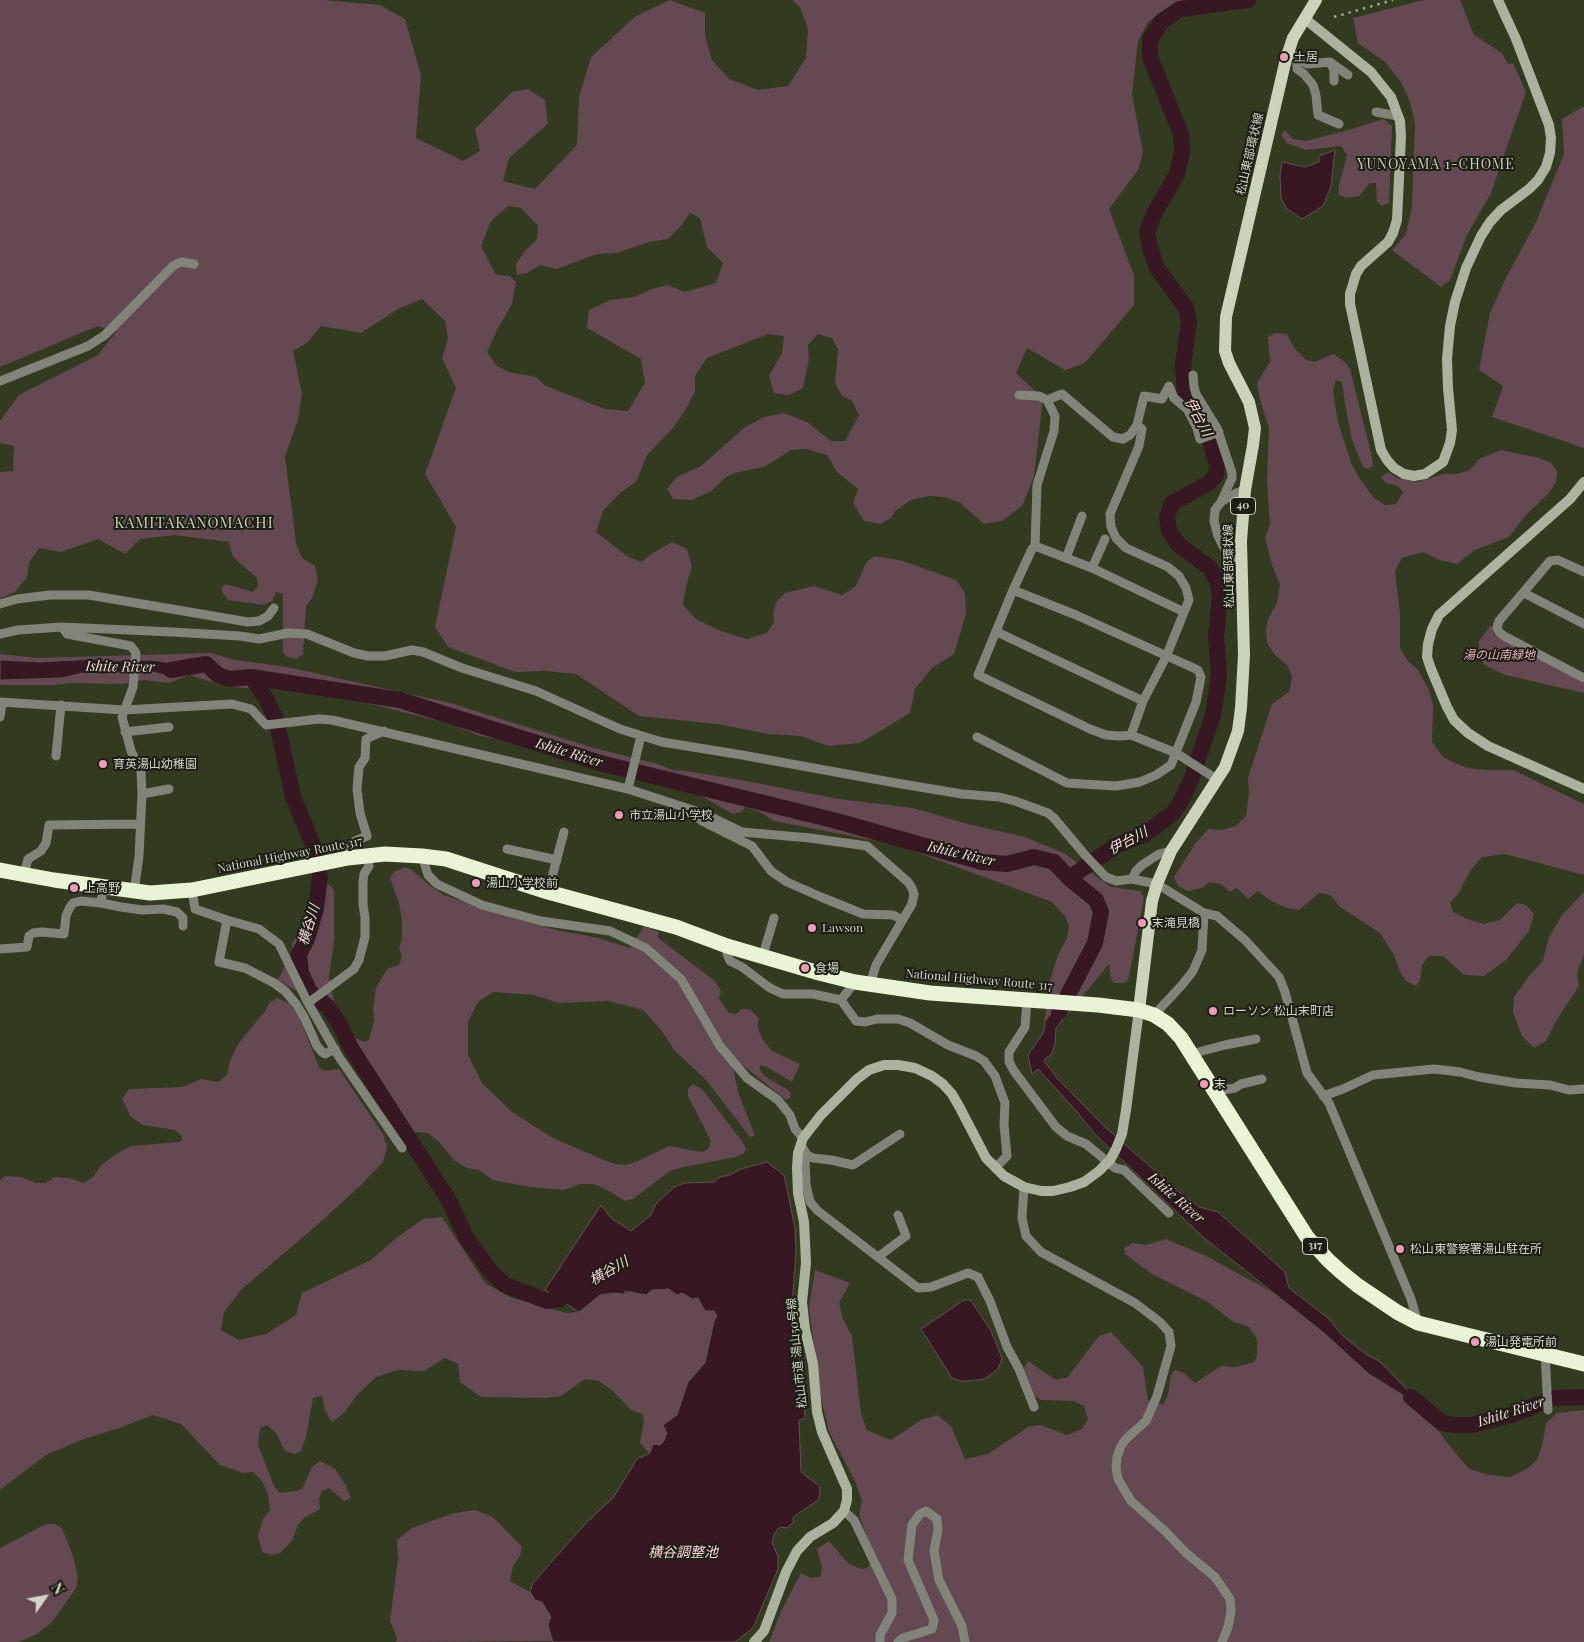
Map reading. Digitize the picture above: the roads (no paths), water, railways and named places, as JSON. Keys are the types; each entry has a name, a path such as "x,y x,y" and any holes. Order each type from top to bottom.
{"highway":[{"name":"National Highway Route 317","path":"0,870 24,874 102,895 192,890 367,855 402,854 422,856 446,859 548,892 676,927 727,946 763,955 819,973 862,983 930,993 1098,1005 1139,1010 1154,1015 1168,1024 1181,1038 1295,1219 1318,1250 1357,1285 1397,1312 1418,1323 1584,1364"}],"main road":[{"name":"松山東部環状線","path":"1139,1010 1152,900 1157,884 1171,851 1214,777 1231,752 1238,731 1241,708 1244,628 1241,541 1245,490 1255,428 1249,402 1225,352 1225,328 1293,55 1293,38 1316,0"}],"street":[{"path":"1304,18 1371,72 1390,97 1398,116 1401,136 1397,220 1388,242 1361,266 1356,274 1350,294 1350,304 1381,450 1394,468 1404,474 1414,476 1425,474 1443,462 1450,442 1452,430 1447,360 1450,326 1455,302 1466,268 1481,236 1490,222 1501,210 1538,180 1546,167 1550,153 1551,138 1549,125 1516,39 1498,0"},
{"path":"1293,55 1307,64 1330,62 1348,75"},
{"path":"1293,55 1297,69 1313,85 1318,115 1339,124"},
{"path":"1330,62 1334,70 1334,81"},
{"path":"1376,112 1398,116"},
{"path":"0,381 88,346 105,335 173,266 181,262 194,264"},
{"path":"1193,375 1196,394 1217,433 1232,473 1232,478 1221,502 1215,510 1214,522 1218,536 1228,556 1241,562"},
{"path":"1047,400 1062,394 1113,437 1123,439 1130,435 1137,425 1144,396 1162,399 1169,386 1174,398 1187,409 1197,428 1200,439 1217,433"},
{"path":"1019,395 1039,396 1047,400 1055,416 1054,431 1037,485 1035,546 1032,548 1013,590 978,675 1090,730 1106,735 1131,735 1176,752 1214,777"},
{"path":"1131,735 1143,701 1166,657 1189,600 1186,588 1179,576 1168,567 1126,548 1116,538 1111,527 1110,514 1139,446 1142,429 1137,425"},
{"path":"1584,482 1570,499 1439,615 1432,629 1427,657 1454,720 1468,733 1488,746 1584,789"},
{"path":"1221,502 1236,492 1245,490"},
{"path":"1066,558 1082,516"},
{"path":"1092,568 1105,539"},
{"path":"1035,546 1092,568 1184,612"},
{"path":"1584,572 1558,560 1550,561 1499,621 1497,627 1499,632 1584,678"},
{"path":"977,737 1067,783 1116,786 1140,782 1156,775 1171,765 1196,702 1201,677 1198,670 1076,615 1013,590"},
{"path":"1524,593 1584,624"},
{"path":"0,604 17,598 50,595 89,595 248,622 260,622 274,608"},
{"path":"62,628 67,634 131,646 135,649 133,687 122,717 130,751 141,771 142,794 134,892"},
{"path":"0,634 18,630 62,628 172,632 259,639 288,632 307,634 354,654 385,656 412,650 423,652 462,668 536,691 620,729 662,742 887,782 1015,800 1048,813 1106,877 1116,881 1132,879 1157,884 1204,913 1217,916 1245,940 1279,977 1285,992 1307,1073 1329,1103 1411,1299 1418,1323"},
{"path":"997,632 1143,701"},
{"path":"0,718 1,702 61,704 124,710 232,704 251,710 266,724 319,719 332,720 629,786 705,814 742,832 810,838 867,846 877,853 912,888 914,894 912,904 876,965 862,983 841,1000"},
{"path":"56,756 61,704"},
{"path":"350,724 366,739"},
{"path":"125,732 170,727"},
{"path":"366,739 385,731"},
{"path":"629,786 640,736"},
{"path":"348,858 350,846 355,841 367,836 360,813 357,789 359,767 364,758 366,739"},
{"path":"142,794 169,789"},
{"path":"682,806 702,821 752,846 771,871 788,882 863,914 893,915 903,920"},
{"path":"24,874 28,859 41,851 46,843 49,825 140,824"},
{"path":"548,892 564,832"},
{"path":"506,849 557,860"},
{"path":"1132,879 1142,865 1158,854 1171,851"},
{"path":"310,1001 354,969 359,960 365,937 365,917 362,905 364,874 369,866 367,855"},
{"path":"422,856 428,875 437,884 482,905 541,921 610,931 646,948 681,979 720,1046 747,1078 778,1100 790,1115 807,1155 805,1160 806,1185 810,1202 818,1211 918,1288 931,1286 968,1273 978,1277 1034,1406"},
{"path":"192,890 195,909 260,929 279,944 335,1049 402,1148"},
{"path":"0,949 27,947 29,936 33,933 64,934 66,916 73,903 102,895 121,907 142,910 163,909 177,912 183,918 183,926"},
{"path":"1154,1015 1193,971 1202,950 1204,913"},
{"path":"763,955 774,918"},
{"path":"227,920 220,962 245,968 285,991 304,1017 317,1046 322,1052 325,1054 335,1049"},
{"path":"727,946 727,954 730,961 742,967 770,988 783,994 813,994 841,1000 856,1021 898,1019 910,1023 948,1045 976,1056 990,1068 1001,1089 1005,1102 1004,1125 1007,1156 995,1168"},
{"path":"1032,1001 1025,1027 1010,1052 1009,1062 1014,1071 1056,1127 1067,1136 1086,1144 1114,1168 1124,1170 1169,1213"},
{"path":"802,1142 821,1115 857,1079 869,1070 884,1065 898,1065 915,1068 943,1084 952,1094 986,1158 1004,1176 1024,1187 1041,1191 1053,1191 1084,1182 1110,1160 1122,1134 1139,1010"},
{"path":"1192,1054 1256,1039"},
{"path":"1324,1096 1373,1075 1434,1069 1516,1083 1550,1085 1569,1090 1584,1089"},
{"path":"1217,1094 1241,1084 1262,1079"},
{"path":"807,1155 813,1158 853,1165 900,1134"},
{"name":"松山市道 湯山50号線","path":"802,1142 798,1154 797,1168 798,1193 806,1241 802,1302 805,1329 813,1364 817,1412 822,1432 847,1489 844,1511"},
{"path":"1024,1187 1022,1218 1026,1236 1041,1252 1135,1304 1160,1322 1169,1332 1171,1346 1162,1381 1146,1420 1121,1446 1116,1468 1118,1479 1131,1501 1165,1531 1186,1553 1215,1577 1230,1599 1231,1611 1228,1627 1222,1642"},
{"path":"878,1257 906,1236 898,1215"},
{"path":"1545,1353 1548,1410"},
{"path":"754,1642 764,1631 786,1572 798,1552 810,1537 833,1523 844,1511 854,1520 892,1599 892,1613 880,1635 880,1642"},
{"path":"898,1642 903,1638 932,1629 934,1620 908,1560 912,1525 920,1514 926,1511 937,1518 938,1530 934,1551 939,1580 962,1626 966,1642"}],"water":[{"path":"1335,150 1331,186 1323,206 1302,219 1286,208 1281,198 1280,175 1282,162 1305,167 1319,162 1319,156"},
{"path":"94,659 109,661 152,660 191,666 173,677 145,670 129,670 103,674 83,673 62,678 0,680 0,660 40,662"},
{"path":"1070,992 1061,1022 1056,1028 1052,1054 1044,1061 1058,1079 1105,1127 1179,1192 1199,1207 1218,1212 1285,1272 1289,1288 1328,1318 1343,1336 1367,1355 1379,1361 1427,1410 1369,1374 1323,1332 1203,1237 1096,1135 1038,1069 1032,1074 1028,1055 1042,1035 1045,1021"},
{"name":"横谷調整池","path":"767,1162 784,1175 795,1228 796,1251 792,1306 796,1341 799,1347 805,1418 799,1420 801,1472 819,1486 818,1500 793,1517 794,1522 787,1528 780,1527 774,1534 772,1543 778,1556 778,1569 753,1628 735,1642 553,1642 548,1625 551,1617 542,1602 535,1600 530,1592 533,1583 586,1523 613,1498 637,1459 650,1453 653,1444 660,1445 664,1441 667,1433 663,1425 677,1415 688,1382 705,1363 714,1321 717,1316 714,1311 705,1311 698,1298 692,1299 682,1293 677,1295 669,1289 652,1290 646,1295 626,1291 623,1294 600,1295 579,1312 545,1290 601,1205 611,1218 631,1231 650,1216 656,1204 674,1187 685,1183 714,1182 720,1177 730,1175 741,1169"},
{"path":"964,1300 972,1302 991,1331 1002,1358 998,1369 984,1379 960,1381 952,1378 921,1329"}],"waterway":[{"name":"伊台川","path":"1069,878 1117,845 1145,834 1173,813 1191,780 1213,715 1219,675 1216,636 1220,596 1217,581 1210,568 1179,545 1169,531 1167,516 1172,503 1209,483 1216,475 1217,464 1207,431 1185,396 1183,365 1189,322 1186,308 1157,268 1147,232 1154,214 1177,174 1182,152 1181,134 1150,57 1150,39 1162,21 1180,9 1248,0"},
{"name":"Ishite River","path":"171,670 206,664 218,675 229,679 251,677 400,700 600,763 833,820 982,862 1007,864 1034,857 1054,862 1069,878 1096,900 1101,912 1095,943 1059,1012"},
{"name":"横谷川","path":"251,677 265,697 276,719"},
{"name":"横谷川","path":"278,728 293,797 316,852"},
{"name":"横谷川","path":"320,876 316,909 307,939 299,954 301,973 310,992 328,1007 340,1025 351,1048 448,1199 467,1239 492,1273 505,1285 547,1301 560,1299 578,1288"},
{"name":"Ishite River","path":"1411,1397 1442,1423 1455,1425 1472,1425 1515,1414 1553,1398 1584,1397"}],"railway":[{"path":"1334,17 1393,0"}],"place":[{"name":"土居","path":"1284,57"},
{"name":"育英湯山幼稚園","path":"103,764"},
{"name":"市立湯山小学校","path":"619,815"},
{"name":"湯山小学校前","path":"476,883"},
{"name":"上高野","path":"74,888"},
{"name":"末滝見橋","path":"1142,923"},
{"name":"Lawson","path":"812,928"},
{"name":"食場","path":"805,968"},
{"name":"ローソン 松山末町店","path":"1213,1011"},
{"name":"末","path":"1204,1084"},
{"name":"松山東警察署湯山駐在所","path":"1400,1249"},
{"name":"湯山発電所前","path":"1475,1342"}],"district":[{"name":"YUNOYAMA 1-CHOME","path":"1436,165"},
{"name":"KAMITAKANOMACHI","path":"194,523"}],"park label":[{"name":"湯の山南緑地","path":"1499,655"}]}
